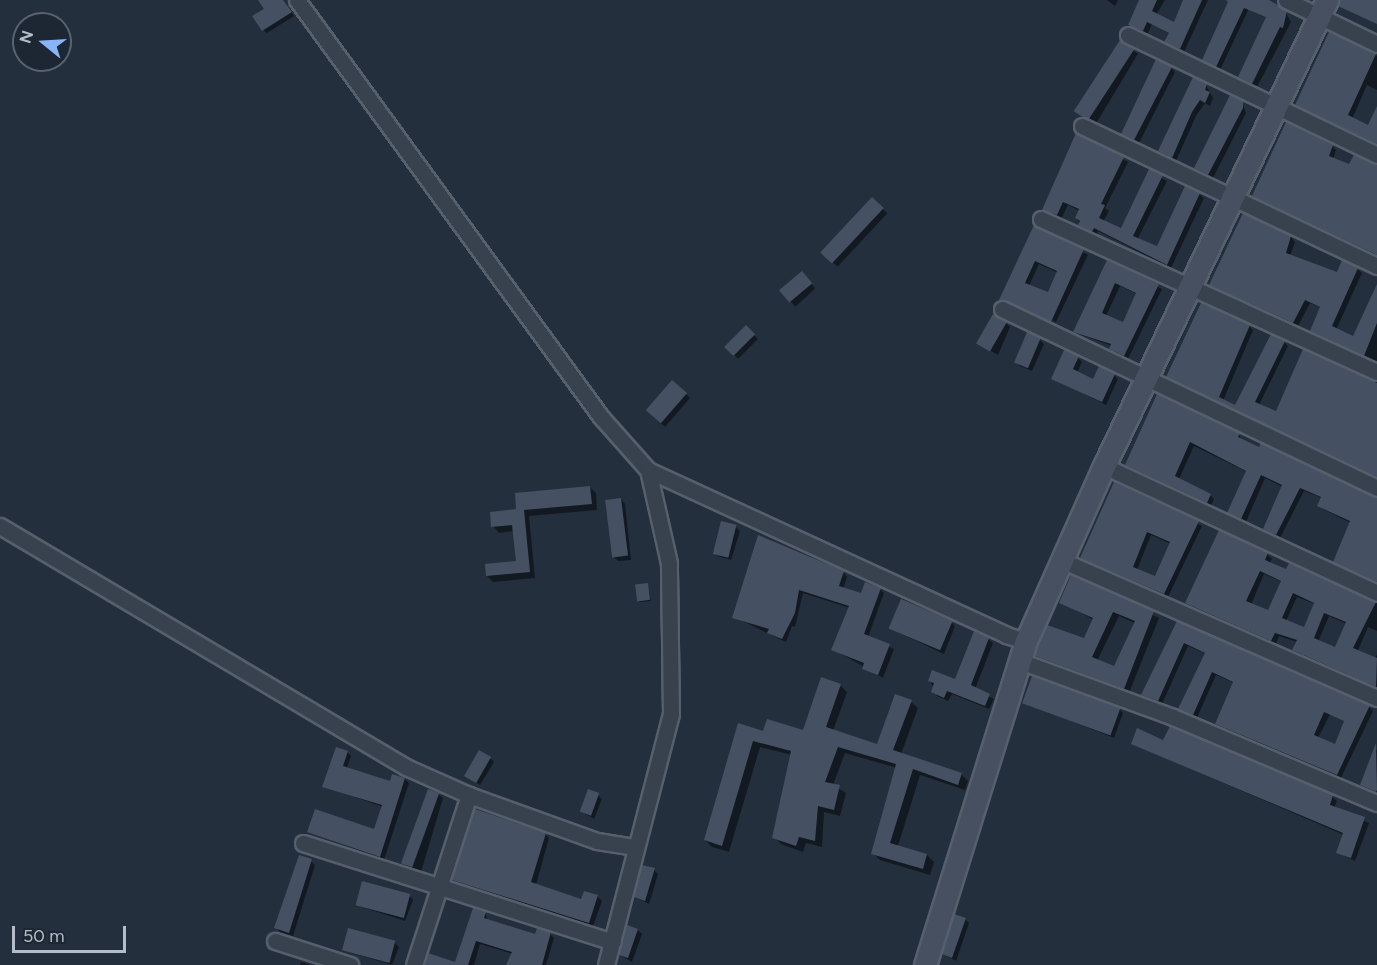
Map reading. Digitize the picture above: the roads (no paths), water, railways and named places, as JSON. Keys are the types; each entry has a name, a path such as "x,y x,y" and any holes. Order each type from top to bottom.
{"street":[{"path":"297,0 519,308 601,417 648,470 1006,635 1023,651 1377,803"},
{"path":"1286,0 1323,8 1377,44"},
{"path":"925,965 1023,651 1104,466 1149,378 1323,8"},
{"path":"1128,35 1377,155"},
{"path":"1082,126 1377,266"},
{"path":"1041,219 1377,372"},
{"path":"1002,309 1377,488"},
{"path":"1104,466 1377,592"},
{"path":"606,965 614,942 671,714 669,563 648,470"},
{"path":"0,526 406,767 469,795 597,841 636,847"},
{"path":"1061,560 1377,698"},
{"path":"414,965 469,795"},
{"path":"303,843 614,942"},
{"path":"275,941 350,965"}]}
